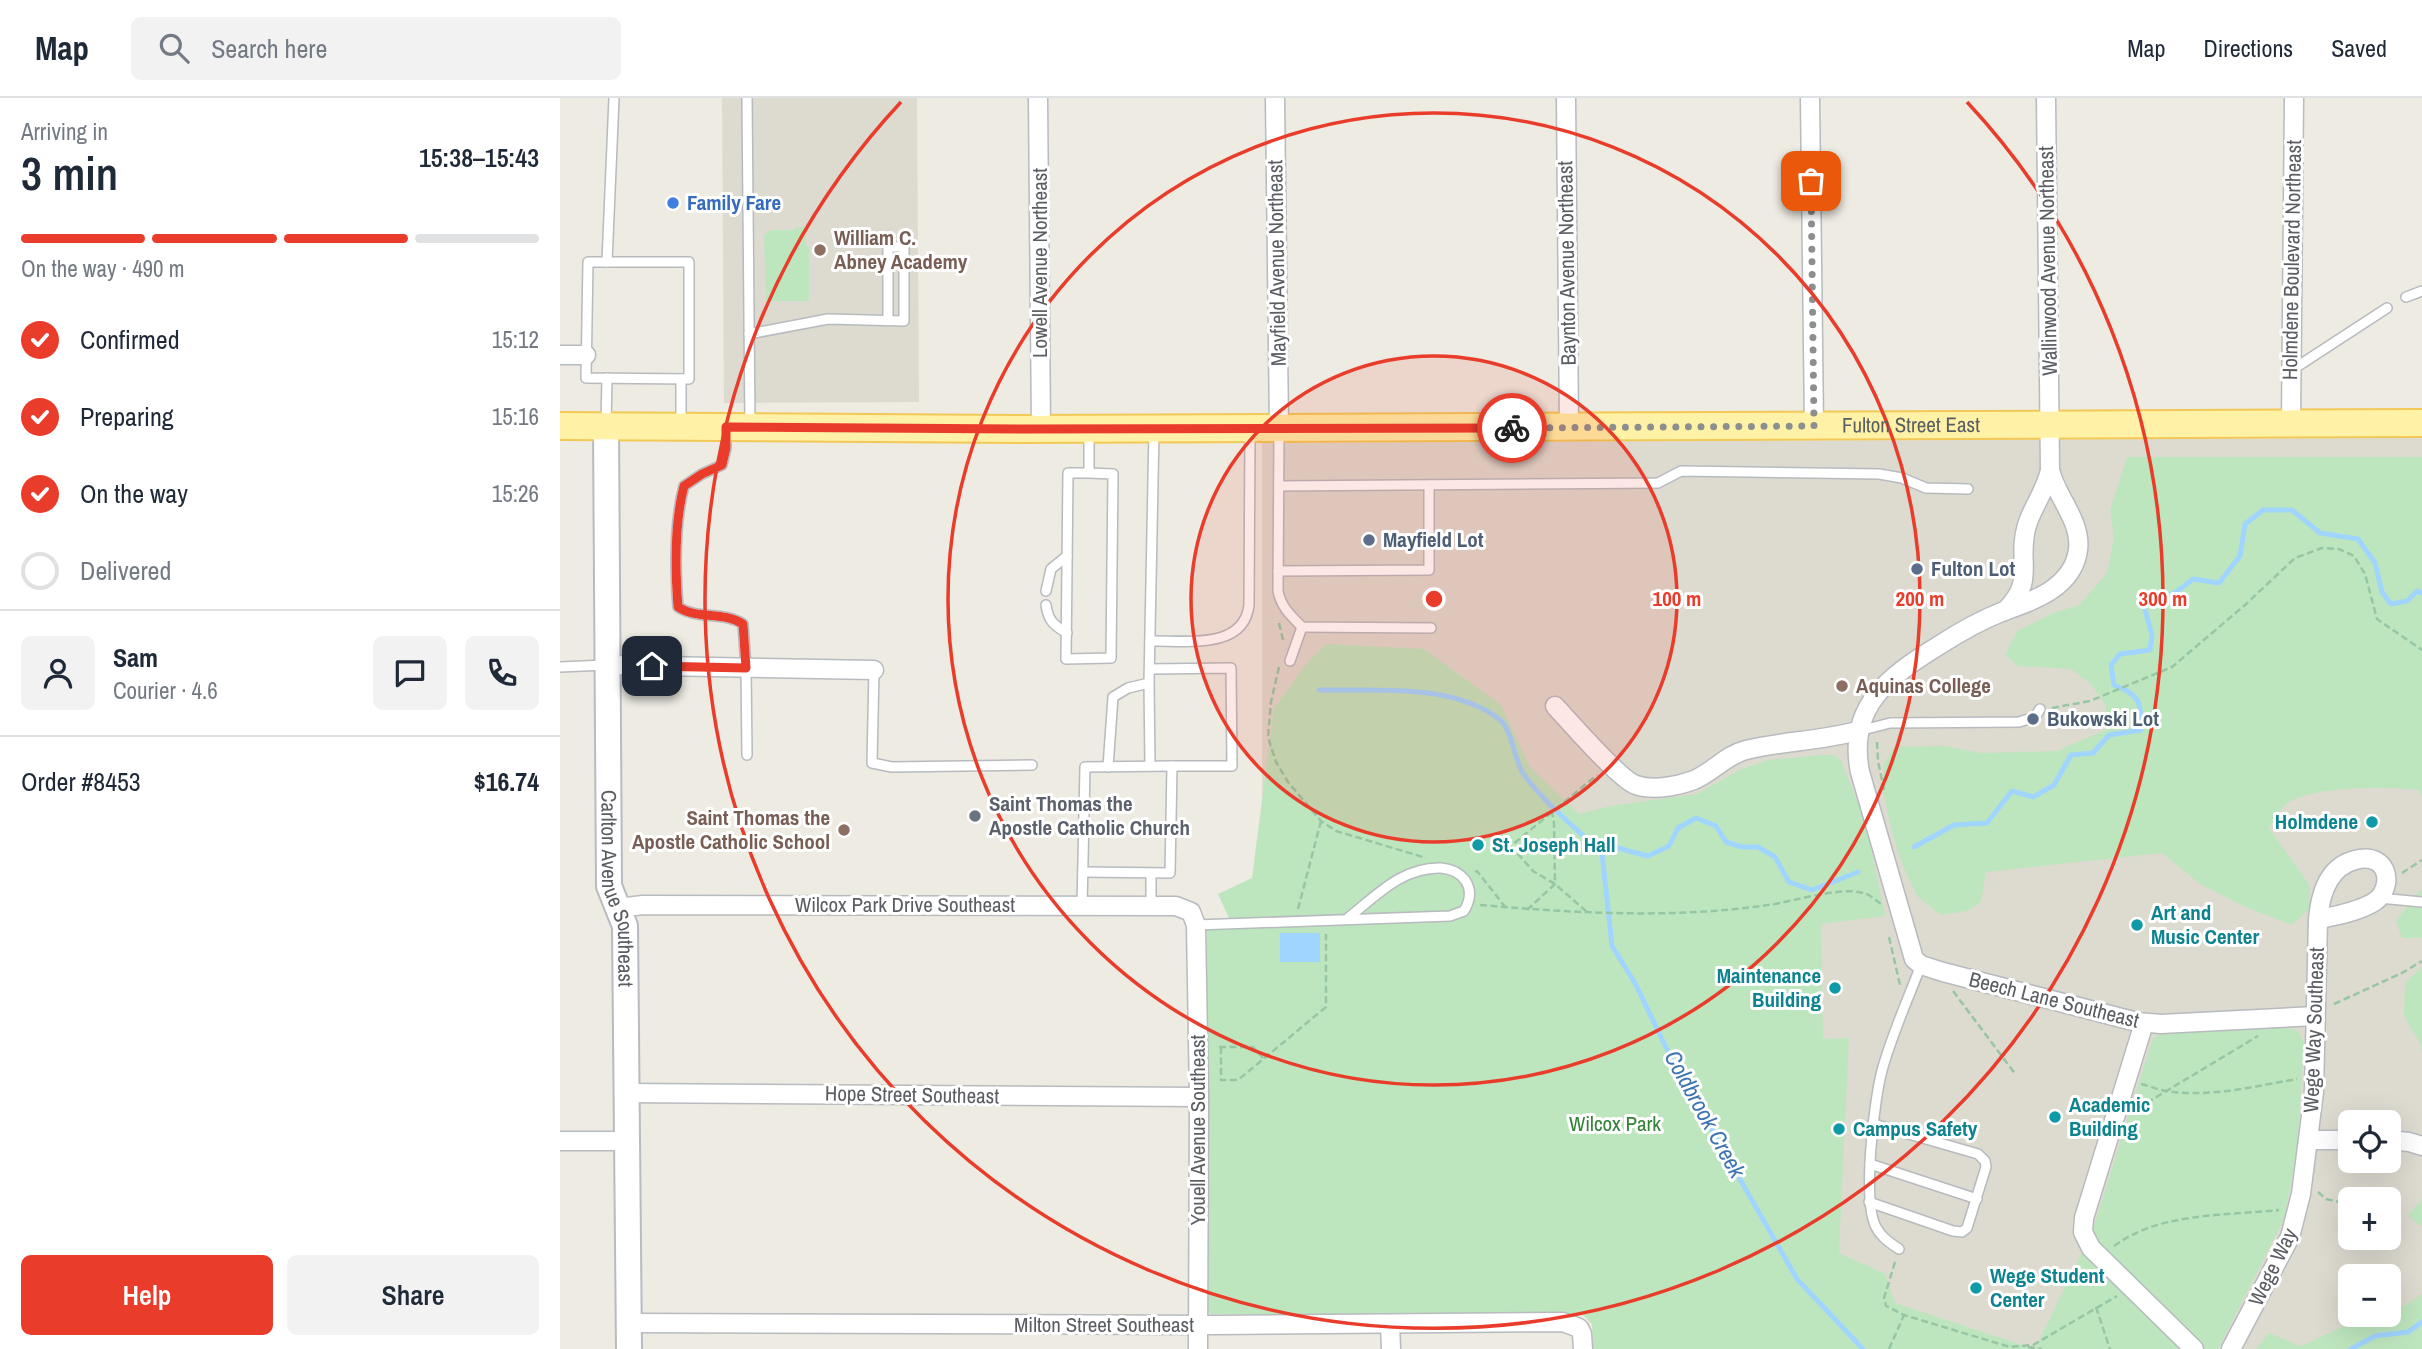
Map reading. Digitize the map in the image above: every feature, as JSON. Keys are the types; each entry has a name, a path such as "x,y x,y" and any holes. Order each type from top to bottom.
{"main road":[{"name":"Fulton Street East","path":"560,426 1089,429 2422,423"}],"street":[{"name":"Lowell Avenue Northeast","path":"1038,98 1041,429"},
{"name":"Mayfield Avenue Northeast","path":"1275,98 1279,428"},
{"name":"Baynton Avenue Northeast","path":"1566,98 1569,428"},
{"path":"1810,98 1814,426"},
{"name":"Wallinwood Avenue Northeast","path":"2046,98 2050,470"},
{"name":"Holmdene Boulevard Northeast","path":"2291,423 2294,98"},
{"path":"560,355 586,355"},
{"name":"Carlton Avenue Southeast","path":"606,426 609,886 625,926 629,1349"},
{"path":"2005,611 2023,586 2026,530 2050,470"},
{"path":"1921,965 1912,953 1860,772 1856,751 1857,731 1877,692 1906,667 1952,637 2005,611 2032,602 2047,593 2068,573 2077,555 2079,542 2076,526 2054,484 2050,470"},
{"path":"607,665 874,670"},
{"path":"1555,706 1627,780 1637,786 1674,785 1700,777 1746,750 1857,731"},
{"name":"Wege Way Southeast","path":"2310,1140 2322,1011 2318,920 2320,901 2335,872 2347,863 2362,858 2374,860 2383,868 2387,881"},
{"path":"2379,898 2387,881"},
{"name":"Wege Way Southeast","path":"2318,920 2358,909 2379,898"},
{"name":"Wilcox Park Drive Southeast","path":"618,908 643,905 1177,906 1193,918"},
{"name":"Youell Avenue Southeast","path":"1193,918 1199,1097 1198,1349"},
{"name":"Beech Lane Southeast","path":"1921,965 2144,1023 2278,1018 2322,1011"},
{"path":"2144,1023 2084,1221 2086,1239 2131,1288 2194,1349"},
{"name":"Hope Street Southeast","path":"625,1093 1199,1097"},
{"path":"2310,1140 2338,1140"},
{"name":"Wege Way","path":"2231,1349 2290,1237 2310,1140"},
{"path":"560,1141 625,1141"},
{"path":"2401,1141 2422,1146"},
{"name":"Milton Street Southeast","path":"628,1323 1198,1325 1563,1322 1579,1328 1583,1349"},
{"path":"1390,1324 1391,1349"}],"lane":[{"path":"607,262 614,98"},
{"path":"747,98 749,334 738,427 726,448 722,465 684,486 679,507 676,586 678,607 689,614 733,618 743,624 747,755"},
{"path":"749,334 828,319 888,321 904,321 904,247 888,247 888,321"},
{"path":"588,262 607,262 689,262 689,379 586,378 588,262"},
{"path":"2406,297 2422,291"},
{"path":"2291,371 2387,308"},
{"path":"606,426 607,378"},
{"path":"681,379 681,426"},
{"path":"1150,766 1153,428"},
{"path":"1150,641 1220,638 1240,629 1246,618 1249,605 1250,428"},
{"path":"1279,428 1278,571 1280,599 1287,612 1302,627 1431,628"},
{"path":"1089,429 1089,473"},
{"path":"1279,486 1658,483 1681,471 1837,471 1890,475 1926,488 1968,489"},
{"path":"1068,473 1089,473 1113,474 1111,658 1066,659 1068,473"},
{"path":"1278,571 1429,570 1429,485"},
{"path":"1046,591 1051,569 1068,556"},
{"path":"1046,605 1053,625 1067,632"},
{"path":"1285,660 1302,627"},
{"path":"560,667 607,665"},
{"path":"1082,906 1085,767 1232,766 1231,668 1150,669"},
{"path":"874,670 872,763 892,767 1032,765"},
{"path":"1108,767 1113,697 1128,688 1149,683"},
{"path":"1857,731 1884,723 2019,722 2035,717 2040,709"},
{"path":"1083,872 1170,873 1172,766"},
{"path":"1193,918 1295,923 1348,918 1450,916 1464,911 1470,894 1465,879 1453,870 1430,868 1407,873 1348,918"},
{"path":"1151,873 1151,906"},
{"path":"2379,898 2422,902"},
{"path":"1899,1249 1883,1238 1877,1229 1869,1202 1870,1164 1880,1078 1921,965"},
{"path":"1869,1202 1960,1232 1967,1228 1986,1170 1986,1161 1981,1156 1874,1124"},
{"path":"1870,1164 1977,1199"}],"path":[{"path":"2040,709 2090,701 2172,667 2295,558 2322,548 2339,549 2354,556 2365,574 2377,619 2422,650"},
{"path":"1278,620 1283,645"},
{"path":"1285,660 1271,702 1268,737 1276,762 1288,782 1321,821 1336,831 1441,862 1453,870"},
{"path":"1884,723 1877,738 1877,753 1887,801"},
{"path":"1587,912 1555,884 1532,871 1511,846 1610,763"},
{"path":"1527,910 1555,884 1552,812"},
{"path":"1295,923 1321,821"},
{"path":"2387,881 2422,860"},
{"path":"1465,879 1477,871 1506,908"},
{"path":"1468,904 1527,910 1646,913 1768,905 1819,895 1856,892 1866,893 1883,907"},
{"path":"1221,1047 1221,1080 1238,1080 1326,1007 1326,920"},
{"path":"1888,934 1904,1006"},
{"path":"2322,1011 2422,961"},
{"path":"1948,985 2016,1075"},
{"path":"2122,1100 2144,1105 2278,1023 2278,1018"},
{"path":"1216,1047 1253,1047 1264,1059"},
{"path":"2127,1081 2167,1091 2189,1093 2230,1090 2315,1076"},
{"path":"2315,1187 2326,1199 2338,1202"},
{"path":"2100,1256 2128,1236 2156,1225 2191,1218 2298,1208"},
{"path":"1899,1249 1884,1298 1886,1306 1904,1315 2010,1347 2033,1345 2131,1288"},
{"path":"2096,1307 2110,1349"},
{"path":"1889,1349 1904,1315"},
{"path":"2022,1346 2042,1349"}],"shaded area":[{"name":"William C. Abney Academy","path":"722,98 917,98 919,402 724,403"},
{"name":"Aquinas College","path":"2422,438 2422,1349 1816,1349 1262,929 1262,443"}],"green space":[{"path":"795,227 806,227 806,246 809,247 809,301 766,301 764,235 771,230 795,230"},
{"path":"2127,457 2422,457 2422,797 2419,790 2352,788 2302,796 2283,807 2269,828 2310,886 2310,908 2292,925 2243,906 2200,884 2162,853 1986,872 1981,902 1967,911 1941,915 1917,896 1902,864 1883,792 1883,765 1894,747 1944,746 1982,753 2057,751 2105,730 2106,706 2091,684 2071,669 2018,666 2005,655 2017,631 2053,613 2079,605 2107,573 2114,537 2110,510"},
{"name":"Wilcox Park","path":"1326,644 1424,649 1501,705 1530,767 1579,814 1610,806 1697,794 1739,770 1769,760 1834,755 1841,761 1865,820 1885,916 1821,924 1823,1039 1849,1038 1839,1253 1885,1274 1895,1303 2035,1349 1593,1349 1592,1324 1583,1315 1210,1314 1207,1309 1207,929 1234,929 1218,894 1252,878 1274,708 1310,659"},
{"path":"2422,888 2422,938 2402,938 2396,921"},
{"path":"2422,967 2422,1052 2420,1043 2404,1016 2405,983"},
{"path":"2282,1025 2299,1032 2304,1042 2297,1149 2284,1219 2218,1349 2035,1349 2093,1229 2153,1038 2163,1033"},
{"path":"2422,1199 2422,1225 2421,1226 2408,1216"},
{"path":"2422,1294 2422,1349 2255,1349 2269,1333 2301,1346 2343,1327 2401,1327 2401,1307"}],"water":[{"path":"1280,933 1320,933 1320,962 1280,962"}],"waterway":[{"path":"1914,847 1954,825 1987,823 2012,791 2033,797 2054,785 2071,755 2093,753 2109,735 2141,730 2138,701 2130,692 2114,685 2111,665 2120,654 2150,650 2152,635 2144,606 2176,592 2193,579 2219,583 2240,556 2245,524 2263,510 2292,510 2320,533 2358,539 2375,563 2382,592 2391,604 2407,601 2417,591 2422,593"},
{"path":"1319,690 1414,692 1461,700 1482,708 1504,724 1520,767 1530,783 1602,853 1614,847 1648,856 1669,846 1678,828 1696,818 1716,826 1726,842 1742,847 1758,847 1775,857 1789,882 1812,890 1858,872"},
{"name":"Coldbrook Creek","path":"1602,853 1612,946 1635,983 1674,1064 1797,1279 1863,1349"},
{"name":"Coldbrook Creek","path":"2351,1349 2375,1336 2408,1332 2422,1322"}],"way so far":[{"path":"1512,428 1814,426 1811,181"}],"place":[{"name":"Family Fare","path":"673,203"},
{"name":"William C. Abney Academy","path":"820,250"},
{"name":"Mayfield Lot","path":"1369,540"},
{"name":"Fulton Lot","path":"1917,569"},
{"name":"Aquinas College","path":"1842,686"},
{"name":"Bukowski Lot","path":"2033,719"},
{"name":"Saint Thomas the Apostle Catholic Church","path":"975,816"},
{"name":"Holmdene","path":"2372,822"},
{"name":"Saint Thomas the Apostle Catholic School","path":"844,830"},
{"name":"St. Joseph Hall","path":"1478,845"},
{"name":"Art and Music Center","path":"2137,925"},
{"name":"Maintenance Building","path":"1835,988"},
{"name":"Academic Building","path":"2055,1117"},
{"name":"Campus Safety","path":"1839,1129"},
{"name":"Wege Student Center","path":"1976,1288"}],"route":[{"path":"652,666 746,668 743,624 733,618 689,614 678,607 676,586 679,507 684,486 722,465 726,448 726,427 1512,428"}]}
